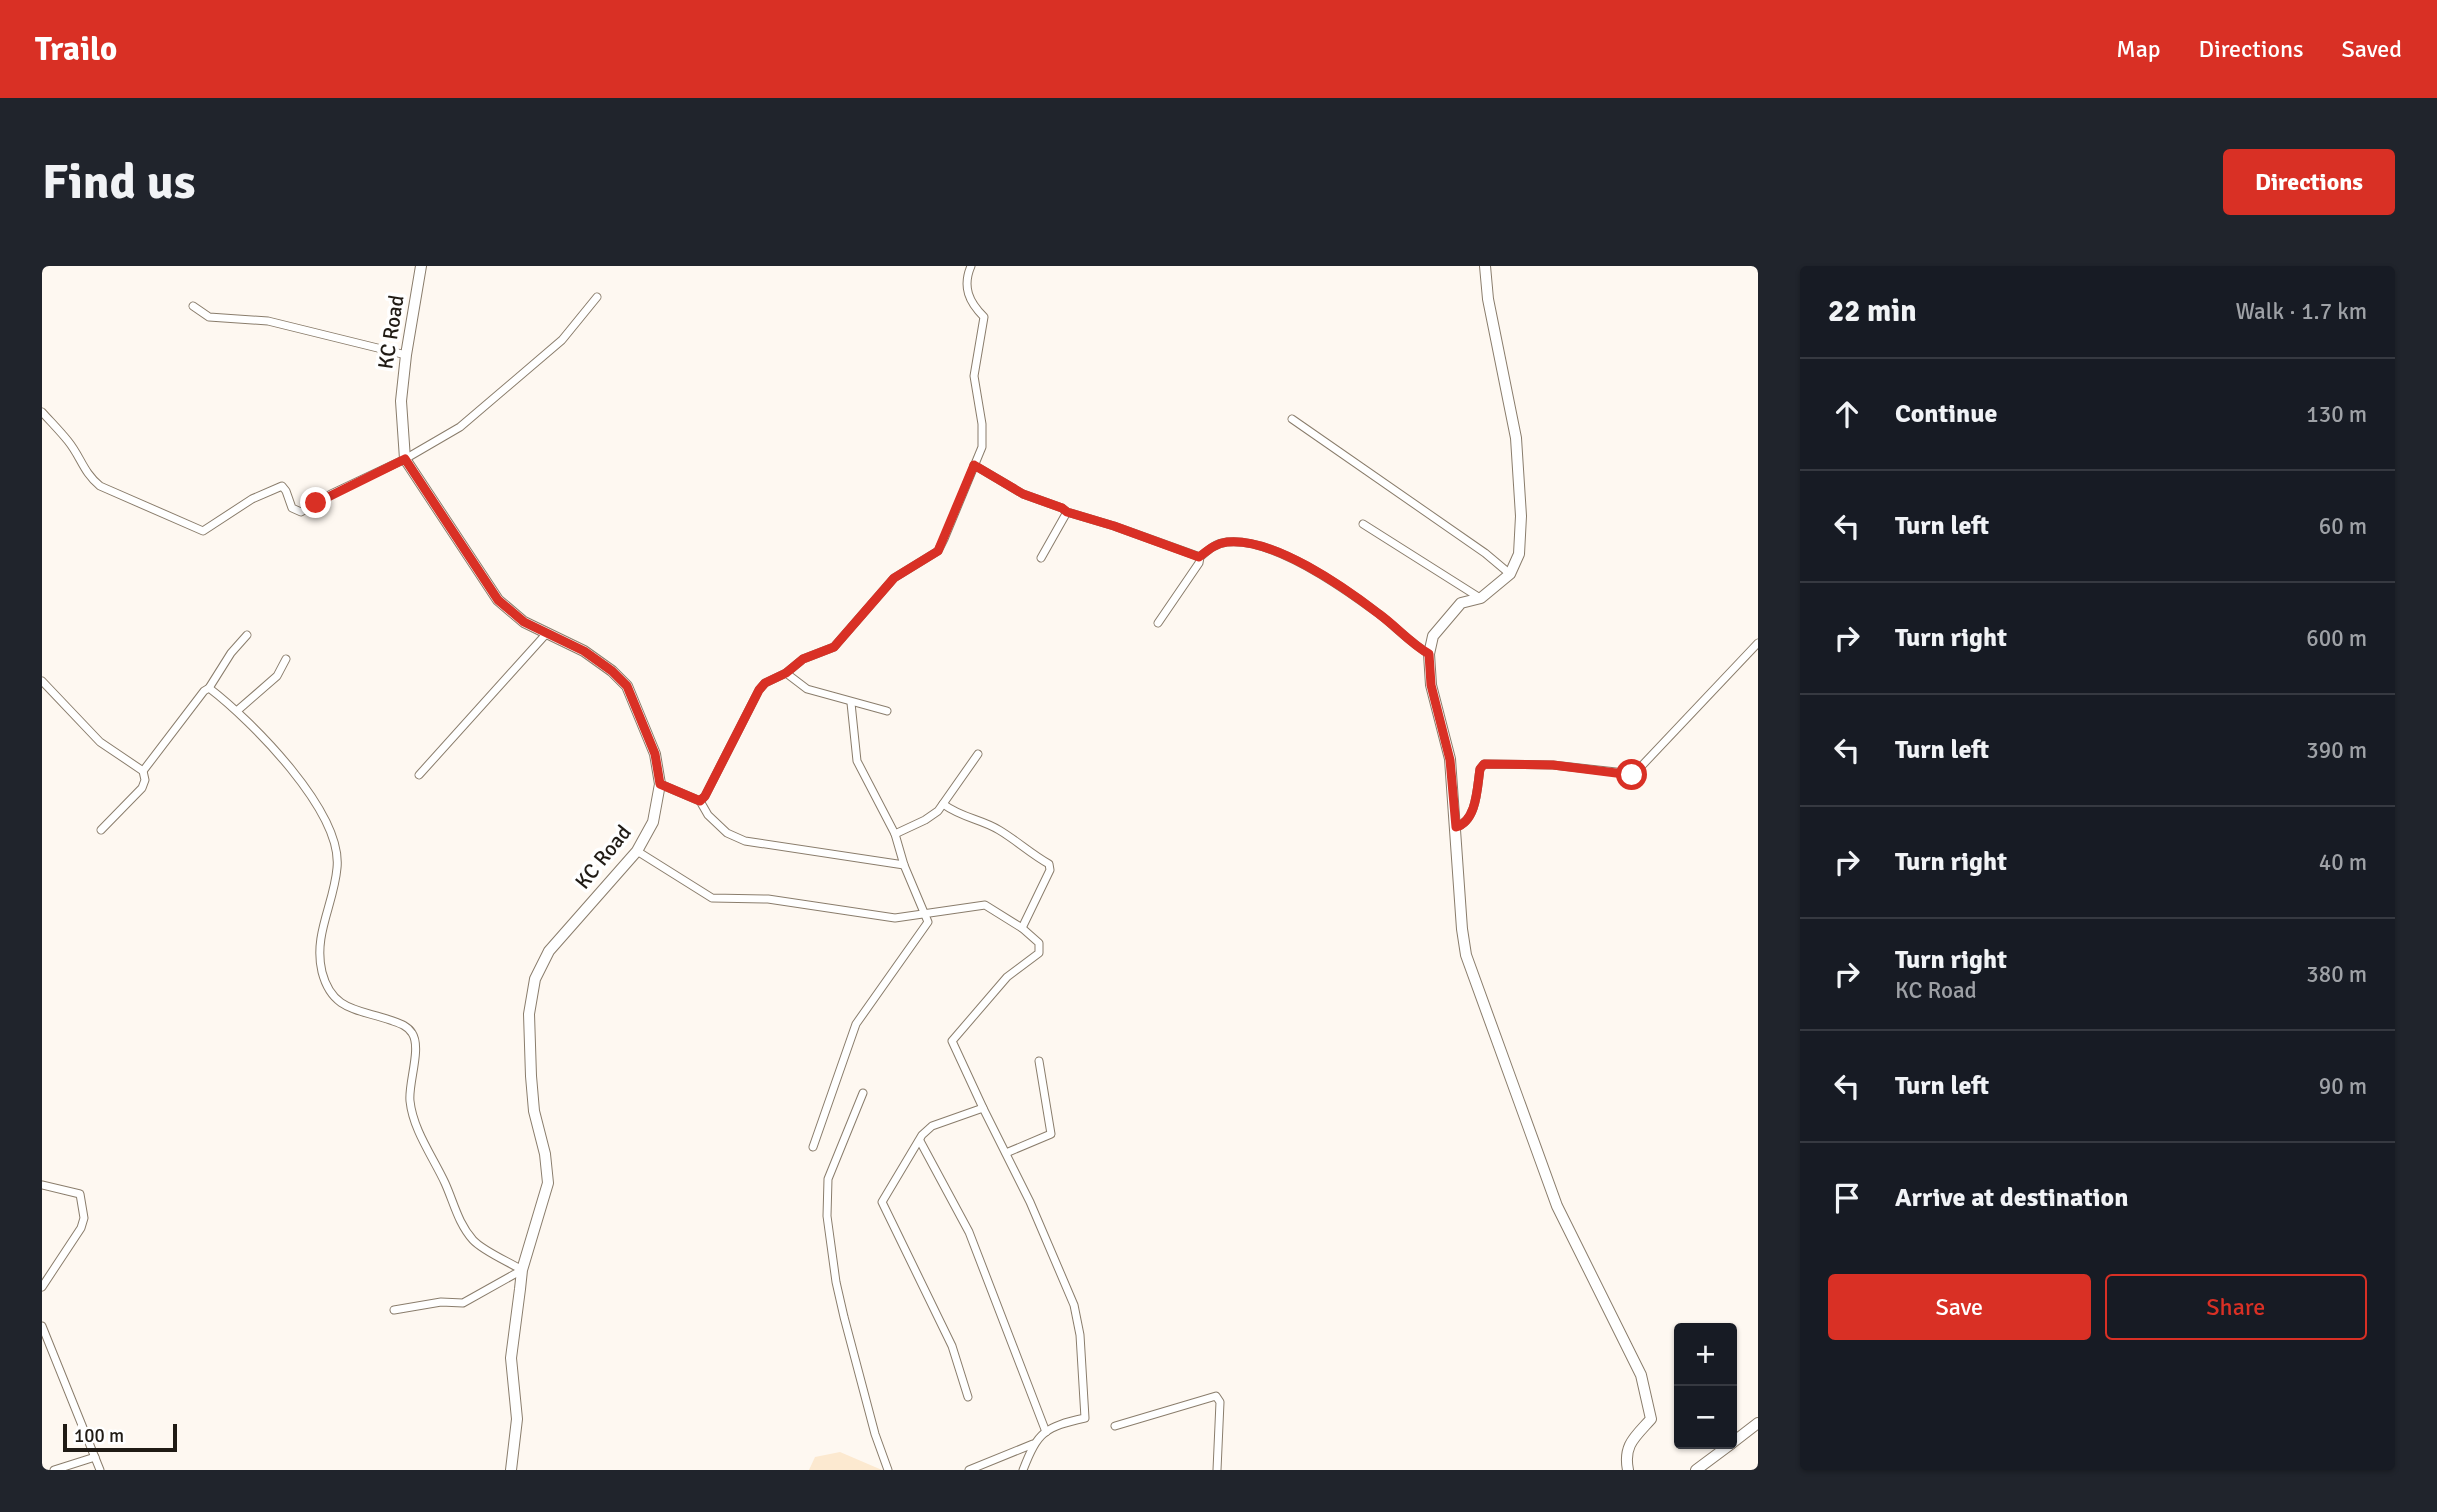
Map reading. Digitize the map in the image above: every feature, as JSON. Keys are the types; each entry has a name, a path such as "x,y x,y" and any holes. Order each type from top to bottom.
{"main road":[{"name":"KC Road","path":"421,266 401,401 405,459 498,600 524,622 584,651 612,671 627,686 655,754 660,784 653,822 637,851 549,951 535,979 529,1014 531,1076 534,1111 545,1154 548,1183 522,1270 511,1358 517,1419 511,1470"},
{"path":"1485,266 1488,299 1516,438 1521,516 1518,554 1510,575 1481,598 1461,603 1433,636 1429,654 1431,685 1450,760 1465,954 1557,1206 1642,1375 1650,1419 1631,1441 1626,1454 1629,1470"},
{"path":"1737,1439 1758,1423"},
{"path":"1696,1470 1723,1449"}],"street":[{"path":"700,801 765,683 786,673 803,659 834,647 894,578 938,551 982,447 982,424 974,376 984,317 967,297 967,275 971,266"},
{"path":"42,412 70,443 80,464 100,486 203,531 252,499 282,486 292,509 301,512 331,494 405,459 460,427 562,340 597,297"},
{"path":"193,306 209,317 268,321 406,355"},
{"path":"1292,419 1485,553 1510,575"},
{"path":"974,465 1023,494 1067,512 1199,557"},
{"path":"1041,558 1067,512"},
{"path":"1363,524 1481,598"},
{"path":"1158,623 1192,574 1199,557 1213,546 1227,542 1252,544 1279,551 1306,565 1380,615 1414,646 1429,654"},
{"path":"419,775 547,633"},
{"path":"143,771 247,635"},
{"path":"1456,827 1464,824 1470,817 1480,769 1484,764 1553,765 1634,774 1758,643"},
{"path":"238,710 277,676 286,659"},
{"path":"786,673 807,689 887,711"},
{"path":"42,681 100,742 143,771 145,780 142,788 101,830"},
{"path":"209,688 238,710 301,781 330,832 338,866 320,933 321,969 327,988 334,999 346,1007 403,1024 414,1035 415,1053 410,1098 412,1113 456,1214 474,1241 522,1270 463,1303 441,1302 394,1310"},
{"path":"813,1147 856,1024 928,922 904,865 895,834 857,761 851,703"},
{"path":"895,834 925,820 943,804 978,754"},
{"path":"660,784 700,801 708,815 727,833 745,841 904,865"},
{"path":"943,804 958,815 997,828 1032,855 1049,864 1050,870 1022,928"},
{"path":"637,851 712,898 768,899 895,918 985,905 1022,928 1039,943 1039,953 1007,977 952,1041 1030,1202 1074,1306 1080,1335 1085,1418 1053,1426 1033,1444 969,1470"},
{"path":"1006,1153 1051,1134 1039,1061"},
{"path":"863,1093 828,1179 827,1216 835,1282 875,1434 888,1470"},
{"path":"968,1397 952,1346 882,1202 922,1135 932,1126 983,1108"},
{"path":"920,1140 969,1232 1046,1432"},
{"path":"42,1185 80,1194 84,1218 81,1228 42,1287"},
{"path":"42,1326 100,1470"},
{"path":"1115,1426 1216,1396 1220,1402 1217,1470"},
{"path":"1023,1470 1033,1444"},
{"path":"54,1470 95,1457"}],"shaded area":[{"path":"840,1452 882,1470 809,1470 815,1457"}],"route":[{"path":"316,503 405,459 498,600 524,622 584,651 612,671 627,686 655,754 660,784 700,801 765,683 786,673 803,659 834,647 864,609 894,578 938,551 974,465 1023,494 1067,512 1199,557 1213,546 1227,542 1252,544 1279,551 1306,565 1380,615 1414,646 1429,654 1431,685 1450,760 1456,827 1464,824 1470,817 1481,765 1487,763 1553,765 1632,775"}]}
